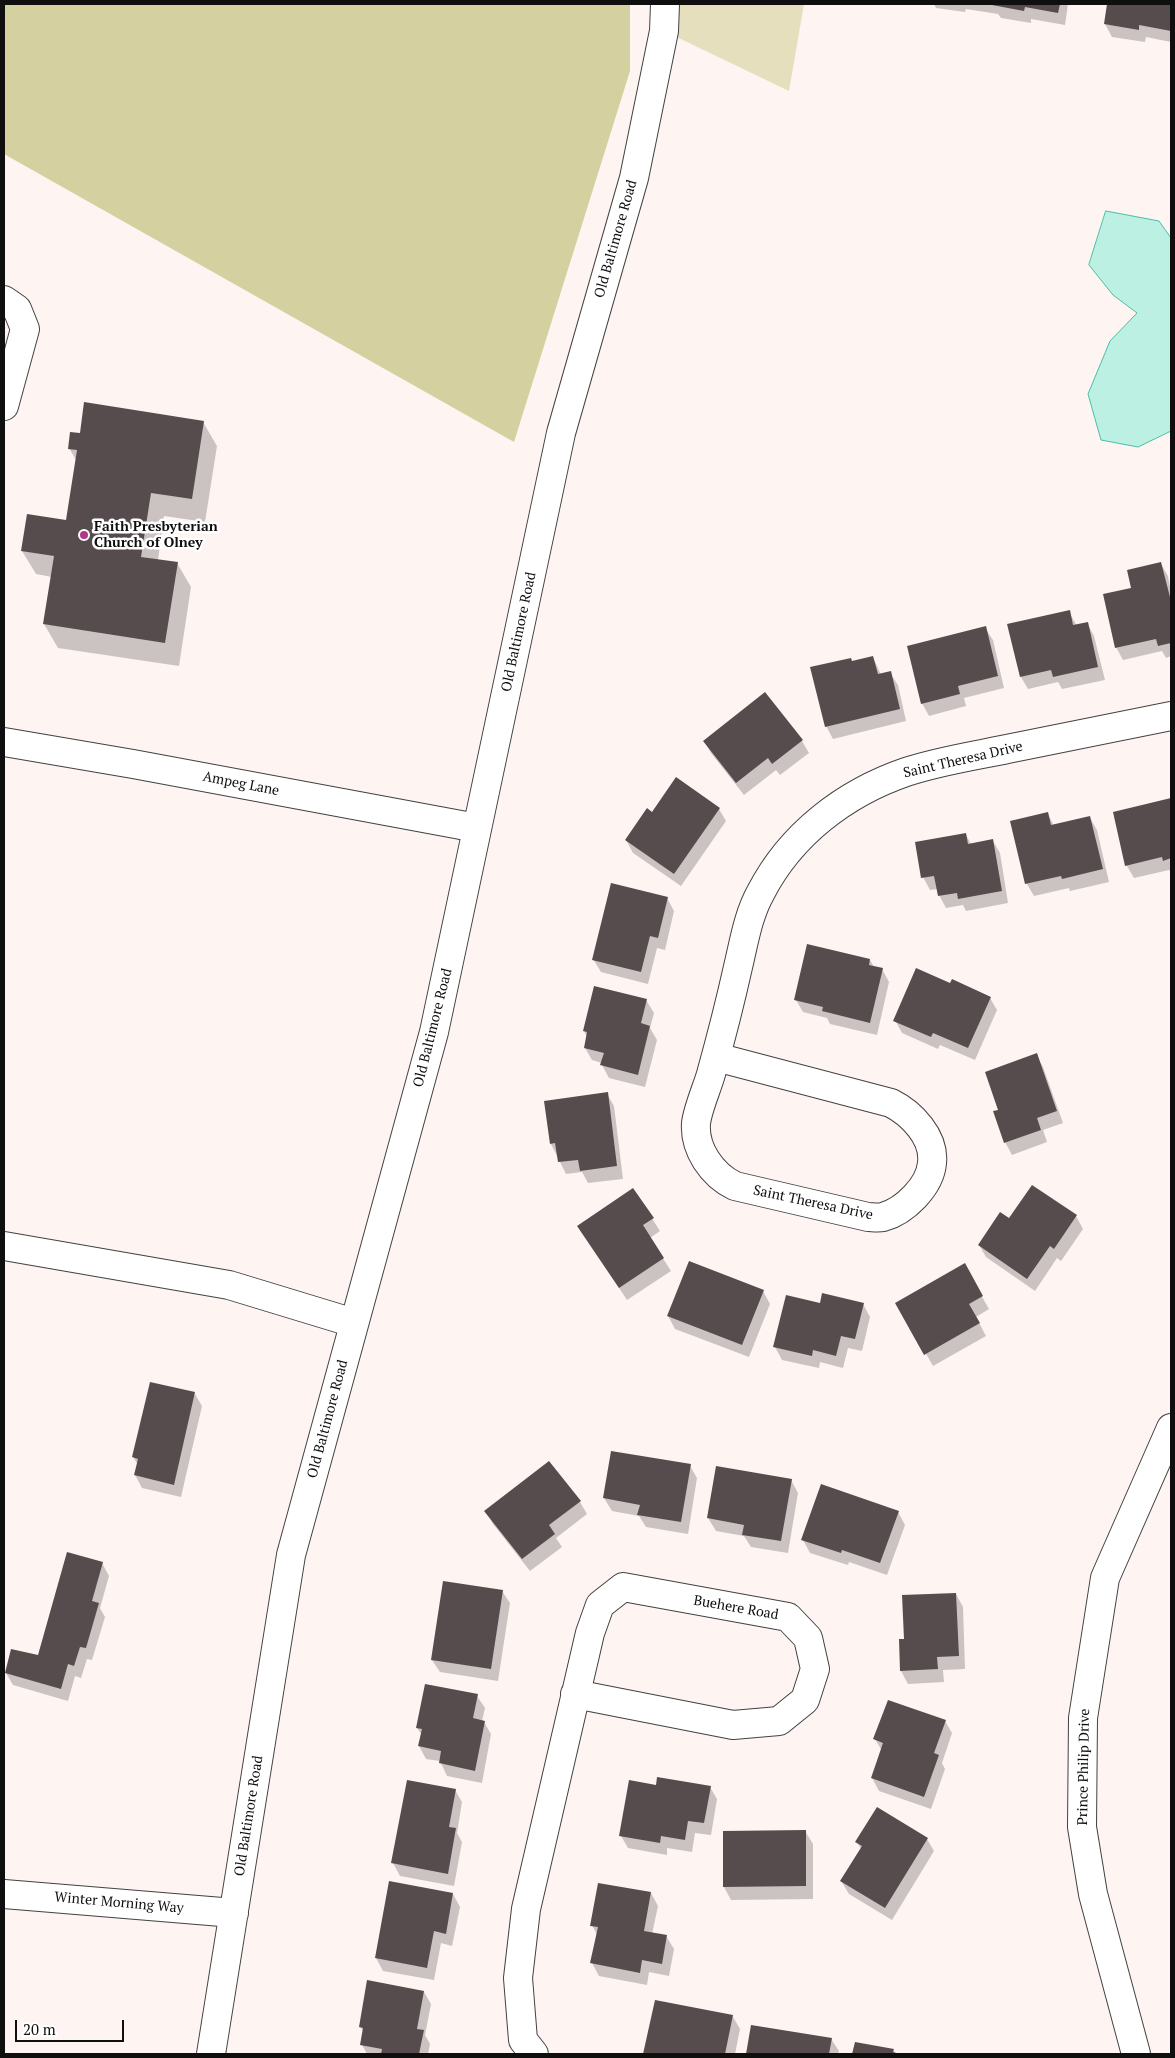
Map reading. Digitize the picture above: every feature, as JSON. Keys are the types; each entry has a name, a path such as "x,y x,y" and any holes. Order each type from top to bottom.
{"street":[{"name":"Old Baltimore Road","path":"211,2054 291,1555 434,1032 561,433 634,178 664,31 665,4"},
{"path":"4,300 17,309 25,329 4,406"},
{"name":"Saint Theresa Drive","path":"716,1057 891,1103 903,1109 916,1121 930,1147 933,1162 929,1175 920,1190 907,1204 882,1217 868,1217 735,1186 725,1182 707,1161 698,1136 696,1122 716,1057 749,921 760,893 779,861 798,839 849,798 876,784 907,772 947,762 1171,716"},
{"name":"Ampeg Lane","path":"4,742 477,828"},
{"path":"4,1246 229,1285 354,1323"},
{"name":"Prince Philip Drive","path":"1136,2054 1093,1894 1082,1827 1083,1718 1105,1578 1171,1428"},
{"name":"Buehere Road","path":"534,2054 523,2040 518,1978 526,1909 575,1694 590,1633 600,1605 623,1587 788,1617 808,1638 815,1669 805,1700 779,1721 733,1725 575,1694"},
{"name":"Winter Morning Way","path":"4,1894 234,1913"}],"shaded area":[{"path":"4,4 630,4 630,71 514,442 4,154"},
{"path":"665,4 804,4 789,91 664,31"},
{"path":"1106,211 1159,221 1171,238 1171,431 1138,447 1101,440 1088,394 1110,341 1137,313 1113,295 1089,265"}],"building":[{"path":"992,4 1060,4 1058,13 1025,7 1024,11"},
{"path":"1107,4 1171,4 1171,31 1139,25 1139,30 1104,24"},
{"name":"Faith Presbyterian Church of Olney","path":"84,402 204,421 192,499 151,493 141,557 178,562 165,643 43,624 54,556 21,551 27,514 66,520 77,450 68,449 70,432 80,433"},
{"path":"1161,562 1171,601 1171,643 1158,646 1156,639 1115,648 1103,594 1131,588 1127,570"},
{"path":"1070,610 1073,625 1088,622 1098,667 1053,677 1051,670 1020,677 1007,624"},
{"path":"986,626 998,676 958,686 960,694 921,704 907,646"},
{"path":"873,656 878,674 891,671 900,709 825,727 810,667 851,658 852,661"},
{"path":"765,692 803,740 772,764 768,758 736,783 703,741"},
{"path":"676,777 720,808 674,874 625,840 647,808 652,812"},
{"path":"1171,798 1171,858 1163,861 1162,857 1125,866 1113,812"},
{"path":"1048,812 1051,825 1090,816 1103,869 1062,879 1061,876 1025,884 1010,821"},
{"path":"966,833 968,844 993,839 1002,891 958,899 957,893 938,896 934,876 921,878 915,842"},
{"path":"611,883 668,897 658,938 650,936 641,972 592,960"},
{"path":"807,944 870,959 869,965 883,968 870,1023 822,1011 823,1007 794,1000"},
{"path":"916,968 950,983 952,979 991,997 968,1048 933,1033 931,1037 893,1021"},
{"path":"594,986 647,999 641,1023 650,1026 638,1075 600,1065 604,1053 584,1048 587,1032 583,1031"},
{"path":"1037,1053 1057,1111 1037,1118 1041,1130 1004,1143 993,1111 998,1110 985,1072"},
{"path":"608,1092 617,1166 580,1171 578,1160 558,1162 555,1143 550,1144 544,1101"},
{"path":"1032,1185 1077,1215 1054,1249 1050,1246 1027,1279 978,1245 1000,1212 1009,1218"},
{"path":"633,1188 654,1218 643,1225 664,1258 619,1288 577,1226"},
{"path":"689,1261 764,1290 742,1345 667,1316"},
{"path":"965,1263 983,1296 969,1304 980,1323 924,1355 895,1303"},
{"path":"822,1293 864,1303 855,1339 841,1336 836,1356 813,1350 812,1356 773,1347 786,1295 820,1303"},
{"path":"150,1382 195,1392 174,1485 134,1475 138,1459 132,1457"},
{"path":"611,1451 691,1464 681,1522 637,1515 640,1505 603,1498"},
{"path":"549,1461 581,1501 549,1525 555,1534 522,1559 484,1511"},
{"path":"716,1466 792,1479 781,1541 742,1535 744,1525 707,1518"},
{"path":"821,1484 899,1511 880,1563 842,1550 841,1553 801,1540"},
{"path":"67,1552 103,1562 92,1601 99,1603 86,1648 80,1647 74,1666 68,1664 61,1689 5,1673 11,1649 38,1655"},
{"path":"443,1581 503,1590 491,1669 431,1660"},
{"path":"956,1593 959,1656 937,1657 938,1669 900,1671 899,1639 904,1639 902,1595"},
{"path":"425,1684 478,1694 473,1718 485,1721 475,1771 439,1763 441,1751 418,1746 422,1729 416,1728"},
{"path":"888,1700 946,1720 934,1753 939,1755 924,1797 871,1778 883,1743 873,1739"},
{"path":"657,1777 711,1786 704,1823 688,1821 685,1840 661,1836 660,1843 619,1836 629,1780 656,1785"},
{"path":"407,1780 456,1789 449,1827 456,1828 448,1874 391,1863"},
{"path":"877,1807 928,1838 885,1908 840,1881 862,1846 855,1842"},
{"path":"806,1830 806,1886 723,1887 723,1831"},
{"path":"389,1881 453,1893 446,1934 434,1931 427,1968 375,1958"},
{"path":"598,1883 651,1892 644,1931 667,1935 662,1964 642,1960 640,1973 590,1963 598,1927 590,1926"},
{"path":"367,1980 424,1991 417,2029 424,2030 419,2054 381,2054 382,2049 360,2045 363,2028 359,2027"},
{"path":"655,2000 733,2015 725,2054 643,2054"},
{"path":"751,2025 832,2038 829,2054 746,2054"},
{"path":"855,2042 894,2049 893,2052 899,2054 852,2054"}],"place":[{"name":"Faith Presbyterian Church of Olney","path":"84,535"}]}
